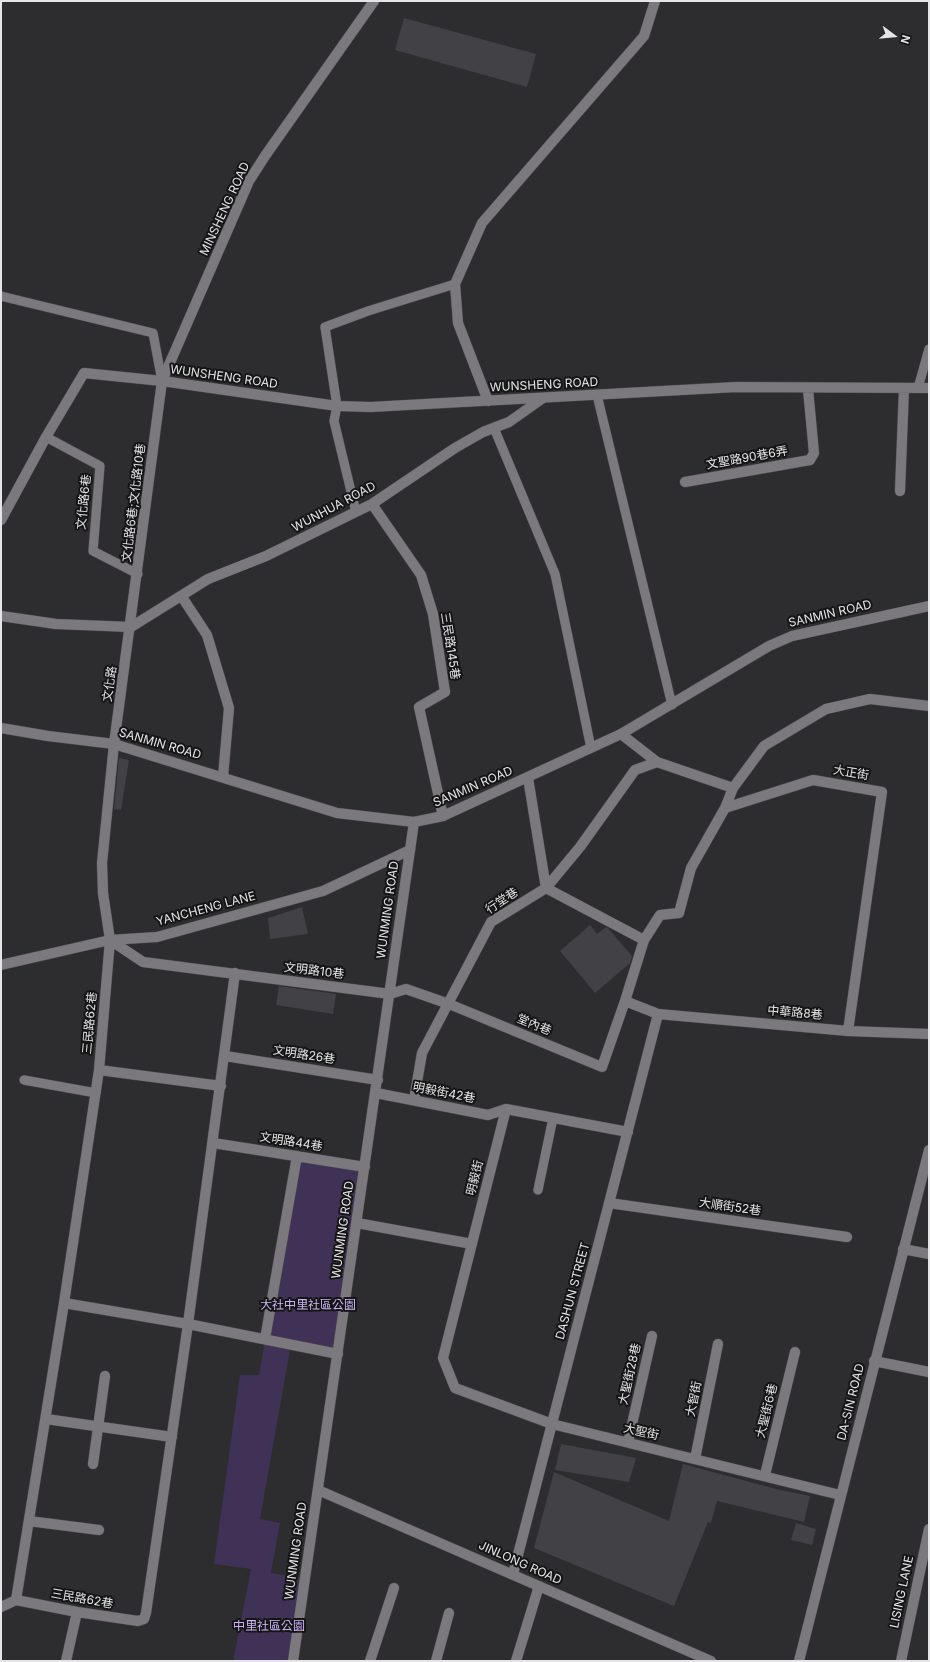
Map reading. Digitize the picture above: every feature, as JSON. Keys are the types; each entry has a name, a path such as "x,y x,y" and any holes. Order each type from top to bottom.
{"street":[{"name":"MINSHENG ROAD","path":"162,381 249,182 265,156 374,1"},
{"path":"488,401 458,323 455,284 482,224 644,36 655,1"},
{"path":"1,520 46,437 84,373 162,381"},
{"name":"WUNSHENG ROAD","path":"162,381 337,406 371,407 736,387 929,388"},
{"name":"文化路6巷;文化路10巷","path":"131,627 162,381"},
{"name":"文聖路90巷6弄","path":"685,482 810,460 813,458 808,388"},
{"path":"900,491 904,388"},
{"name":"WUNHUA ROAD","path":"131,627 182,597 208,579 266,556 372,504 455,448 483,432 509,422 543,398"},
{"name":"三民路145巷","path":"372,504 421,575 433,614 445,692 419,707 443,816"},
{"path":"182,597 207,635 229,708 222,777"},
{"name":"SANMIN ROAD","path":"1,728 48,736 114,744 337,812 414,822 443,816 621,734 769,646 792,636 929,606"},
{"path":"1,616 56,624 131,627"},
{"name":"文化路","path":"114,744 131,627"},
{"path":"625,1001 644,940 660,915 679,913 691,868 725,808 733,788 764,746 826,709 870,699 929,706"},
{"path":"621,734 658,762 733,788"},
{"name":"三民路62巷","path":"114,744 102,863 103,893 110,940 99,1070 46,1419 16,1600 77,1612 138,1621 144,1619 172,1437 226,1056 236,974"},
{"name":"行堂巷","path":"414,1100 422,1053 491,922 546,888 580,846 635,770 658,762"},
{"path":"528,778 546,888 644,940"},
{"name":"大正街","path":"725,808 813,780 882,792 848,1031"},
{"name":"WUNMING ROAD","path":"293,1661 414,822"},
{"name":"YANCHENG LANE","path":"1,965 110,940 157,937 323,891 410,850"},
{"name":"文明路10巷","path":"110,940 142,962 390,994"},
{"name":"堂內巷","path":"390,994 406,989 449,1004 602,1067 625,1001"},
{"name":"中華路8巷","path":"625,1001 658,1014 848,1031 929,1034"},
{"name":"DASHUN STREET","path":"513,1574 658,1014"},
{"name":"文明路26巷","path":"226,1056 378,1080"},
{"path":"99,1070 221,1086"},
{"name":"明毅街42巷","path":"376,1093 488,1115 506,1109"},
{"path":"506,1109 628,1132"},
{"name":"明毅街","path":"449,1372 443,1358 506,1109"},
{"name":"文明路44巷","path":"213,1143 365,1167"},
{"name":"DA-SIN ROAD","path":"799,1661 929,1150"},
{"path":"265,1339 298,1156"},
{"name":"大順街52巷","path":"609,1203 847,1237"},
{"path":"357,1223 472,1244"},
{"path":"903,1249 929,1254"},
{"path":"64,1303 188,1324 338,1354"},
{"name":"大聖街28巷","path":"628,1442 652,1336"},
{"name":"大智街","path":"696,1458 718,1344"},
{"name":"大聖街6巷","path":"765,1475 795,1352"},
{"path":"874,1362 929,1372"},
{"name":"大聖街","path":"449,1372 455,1388 552,1424 765,1475 840,1495"},
{"path":"93,1464 105,1376"},
{"path":"46,1419 172,1437"},
{"name":"JINLONG ROAD","path":"318,1490 711,1661"},
{"path":"29,1521 99,1530"},
{"name":"LISING LANE","path":"901,1661 929,1529"},
{"path":"516,1661 539,1586"},
{"path":"370,1661 394,1588"},
{"path":"1,1607 16,1600"},
{"path":"66,1661 77,1612"},
{"path":"436,1661 449,1613"}],"lane":[{"path":"356,512 334,421 337,406 325,327 368,311 455,284"},
{"path":"1,296 153,333 162,381"},
{"path":"918,388 929,349"},
{"path":"598,395 672,705"},
{"path":"494,428 555,574 591,748"},
{"name":"文化路6巷","path":"46,437 100,466 93,551 138,574"},
{"path":"24,1080 96,1093"},
{"path":"538,1190 553,1118"}],"green space":[{"path":"297,1156 365,1167 338,1354 291,1344 260,1519 280,1523 271,1573 305,1578 293,1661 233,1661 251,1569 214,1564 240,1375 259,1375"}],"building":[{"path":"404,18 536,54 527,87 395,50"},
{"path":"119,758 129,760 121,810 114,809"},
{"path":"302,907 308,934 270,939 268,918"},
{"path":"590,925 597,934 606,927 608,928 632,956 630,963 595,993 560,951"},
{"path":"279,986 336,994 333,1014 276,1005"},
{"path":"561,1444 636,1458 629,1482 555,1470"},
{"path":"683,1464 776,1489 810,1496 804,1522 717,1501 711,1523 708,1522 674,1606 534,1548 554,1472 669,1521"},
{"path":"796,1523 816,1529 812,1545 791,1540"}],"park label":[{"name":"大社中里社區公園","path":"308,1305"},
{"name":"中里社區公園","path":"269,1626"}]}
